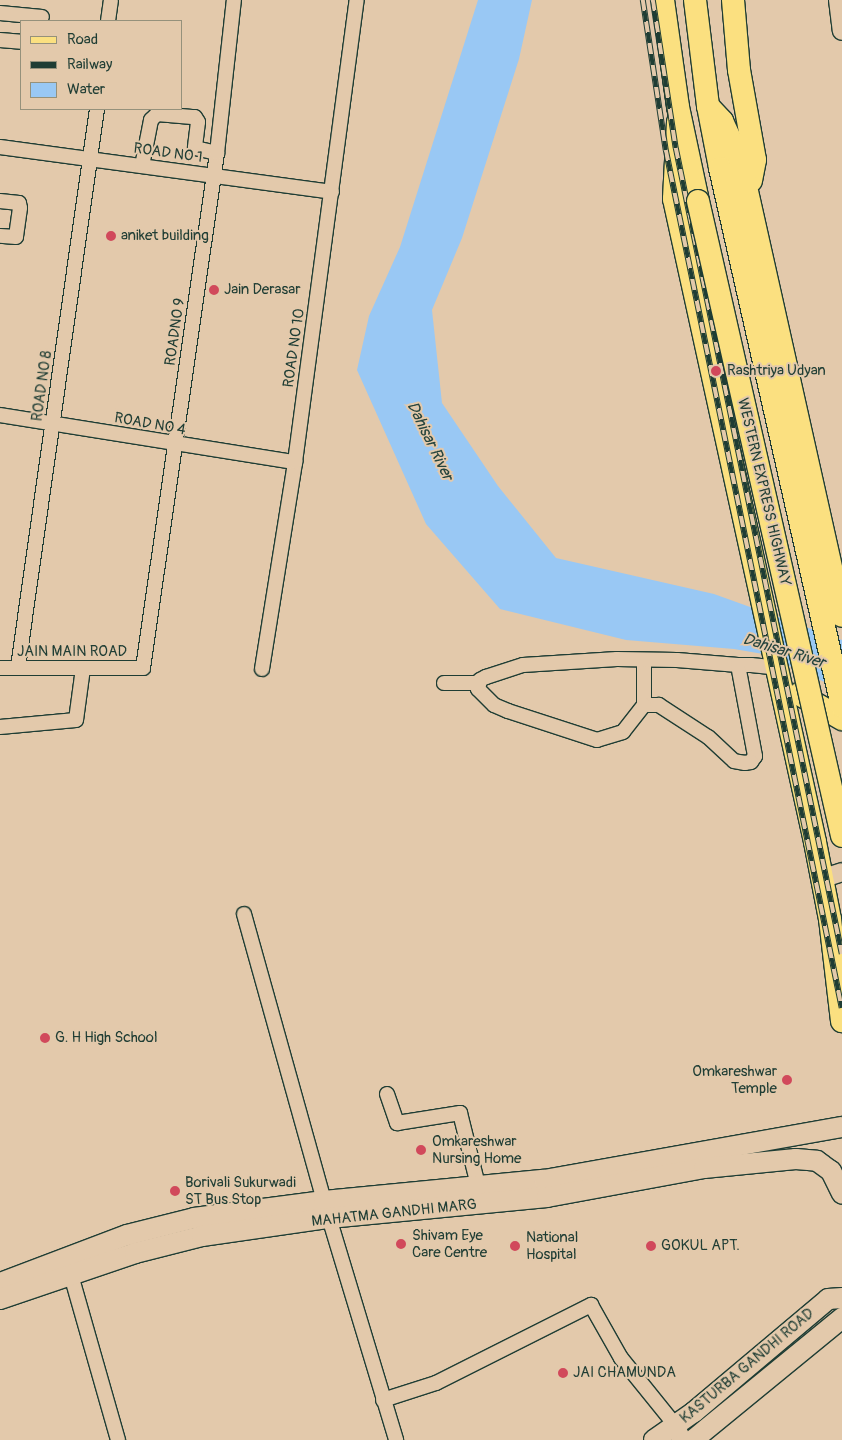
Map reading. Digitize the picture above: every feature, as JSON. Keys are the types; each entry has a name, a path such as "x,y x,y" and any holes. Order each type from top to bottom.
{"main road":[{"name":"WESTERN EXPRESS HIGHWAY","path":"663,0 678,107 842,835"},
{"name":"WESTERN EXPRESS HIGHWAY","path":"695,0 708,106 725,190 842,706"},
{"path":"733,0 739,70 755,160 748,194"},
{"path":"708,106 722,121 740,160 842,616"},
{"path":"678,107 674,199 815,842 832,876 842,1021"},
{"path":"779,672 842,719"},
{"path":"0,1299 69,1266 127,1235 194,1218 327,1210 479,1189 700,1154 842,1127"},
{"name":"MAHATMA GANDHI MARG","path":"327,1210 547,1197 704,1168 796,1159 817,1161 831,1171 842,1194"},
{"path":"0,1283 69,1266"},
{"name":"KASTURBA GANDHI ROAD","path":"654,1440 678,1433 694,1412 828,1299 842,1298"},
{"path":"702,1437 842,1318"}],"street":[{"path":"108,20 111,0"},
{"name":"ROADNO 9","path":"144,668 217,153 234,0"},
{"name":"ROAD NO 10","path":"262,670 295,462 357,0"},
{"path":"838,0 842,31"},
{"path":"0,13 42,17"},
{"path":"0,40 20,42"},
{"name":"ROAD NO 8","path":"18,667 97,110"},
{"path":"142,166 151,120 157,114 195,117 198,122 195,148 217,153"},
{"name":"ROAD NO 1","path":"0,147 332,192"},
{"path":"0,201 18,203 20,208 16,237 0,236"},
{"name":"ROAD NO 4","path":"0,415 175,445 295,462"},
{"path":"444,683 478,683 486,676 523,665 644,660 738,665 779,672"},
{"path":"478,683 481,693 494,705 597,740 623,732 644,705 644,660"},
{"path":"644,705 659,705 708,737 734,761 751,762 754,749 738,665"},
{"name":"JAIN MAIN ROAD","path":"0,668 144,668"},
{"path":"0,727 76,720 83,668"},
{"path":"815,842 842,835"},
{"path":"244,914 327,1210 396,1440"},
{"path":"387,1094 396,1123 460,1113 479,1189"},
{"path":"69,1266 118,1440"},
{"path":"383,1400 436,1383 591,1305 621,1358 678,1433"},
{"path":"694,1412 702,1437"}],"water":[{"name":"Dahisar River","path":"478,0 532,0 519,59 462,238 432,310 442,403 498,486 556,558 714,594 842,640 842,690 763,654 734,649 626,640 500,609 426,524 357,370 369,316 400,247"}],"railway":[{"path":"643,0 666,150 842,1008"},
{"path":"653,0 676,148 842,954"}],"place":[{"name":"aniket building","path":"111,236"},
{"name":"Jain Derasar","path":"214,290"},
{"name":"Rashtriya Udyan","path":"716,371"},
{"name":"G. H High School","path":"45,1038"},
{"name":"Omkareshwar Temple","path":"787,1080"},
{"name":"Omkareshwar Nursing Home","path":"421,1150"},
{"name":"Borivali Sukurwadi ST Bus Stop","path":"175,1191"},
{"name":"Shivam Eye Care Centre","path":"401,1244"},
{"name":"National Hospital","path":"515,1246"},
{"name":"GOKUL APT.","path":"651,1246"},
{"name":"JAI CHAMUNDA","path":"563,1373"}]}
